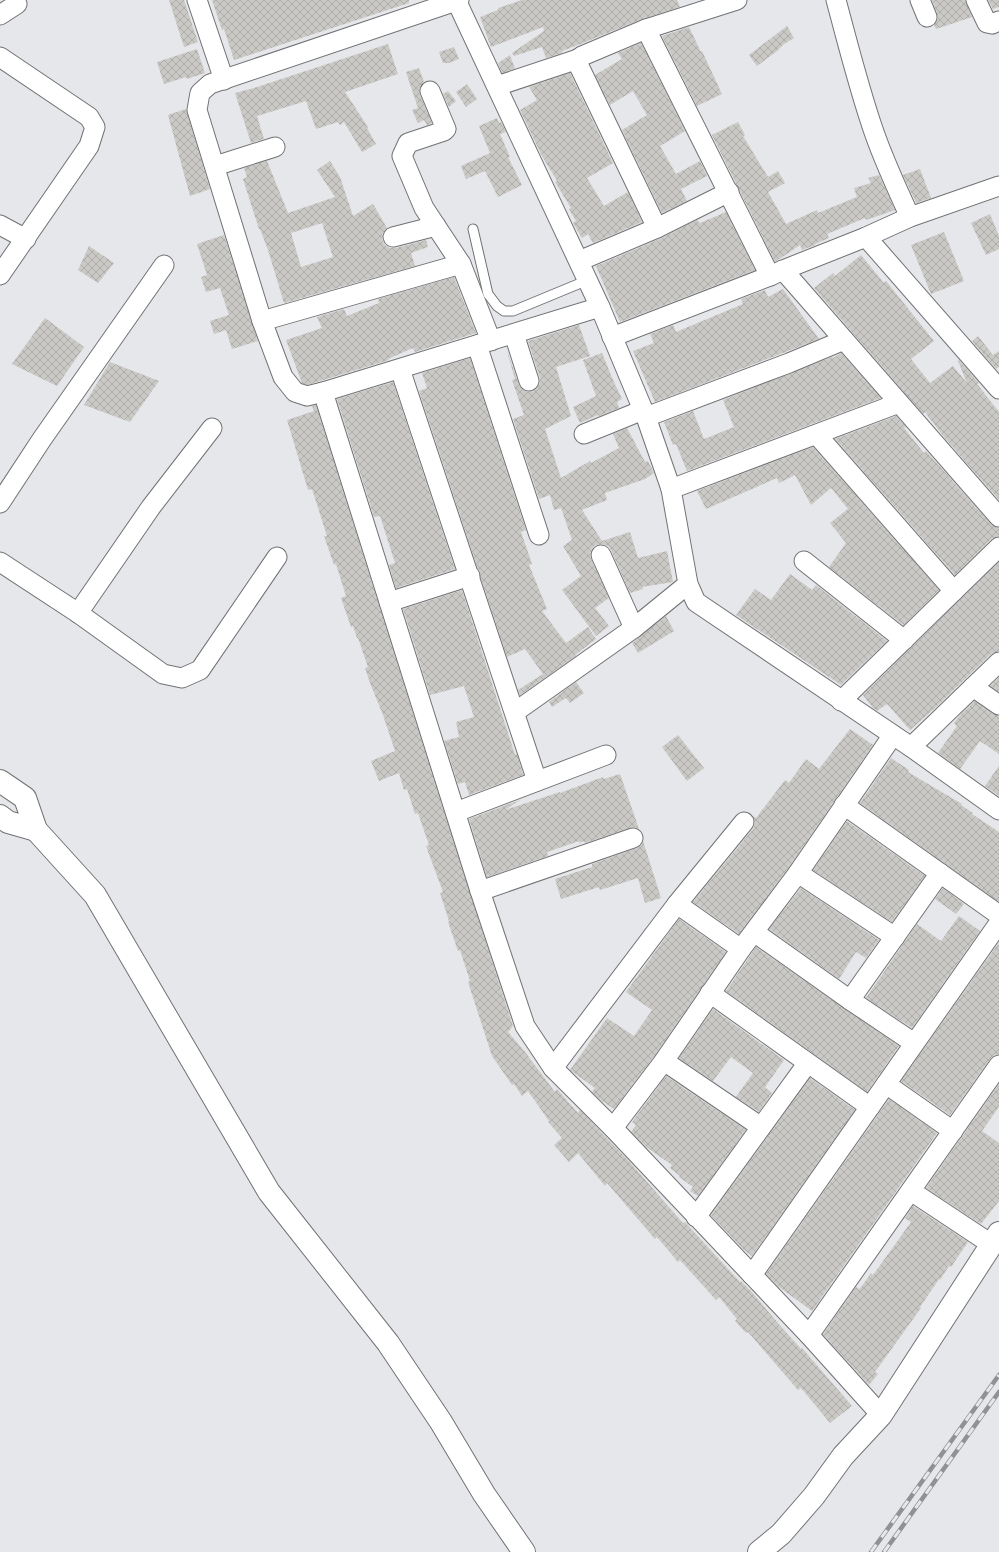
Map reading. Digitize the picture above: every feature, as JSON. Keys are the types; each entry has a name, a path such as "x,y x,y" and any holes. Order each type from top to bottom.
{"street":[{"path":"197,0 224,80"},
{"path":"600,307 323,392 307,396 295,392 283,377 262,321 197,110 200,93 210,84 457,0 588,280 600,307 645,414 671,489 688,584 696,602 911,747 999,810"},
{"path":"497,86 578,59 646,29 737,0"},
{"path":"836,0 874,132 910,217"},
{"path":"976,0 987,23 992,24 999,21"},
{"path":"0,15 17,4"},
{"path":"646,29 729,192 777,273 844,340 999,517"},
{"path":"0,57 89,117 95,127 89,146 0,275"},
{"path":"578,59 579,66 657,228"},
{"path":"430,91 446,129 408,143 402,156 424,208 461,264 539,534"},
{"path":"215,166 274,147"},
{"path":"612,337 777,273 866,237 910,217 999,186"},
{"path":"579,261 657,228 729,192"},
{"path":"0,224 26,239"},
{"path":"393,237 436,226"},
{"path":"866,237 999,389"},
{"path":"262,321 461,264"},
{"path":"0,503 42,439 164,265"},
{"path":"514,334 529,381"},
{"path":"584,434 789,363 844,340"},
{"path":"400,368 537,781"},
{"path":"323,392 480,891 525,1026 553,1068 613,1128 809,1335 881,1415"},
{"path":"671,489 899,403"},
{"path":"78,613 151,507 212,428"},
{"path":"817,435 954,591"},
{"path":"841,701 999,547"},
{"path":"601,555 634,628"},
{"path":"0,562 78,613 163,674 182,678 200,670 277,557"},
{"path":"804,561 904,640"},
{"path":"390,602 470,576"},
{"path":"515,712 634,628 688,584"},
{"path":"911,747 999,662"},
{"path":"973,687 999,705"},
{"path":"613,1128 664,1061 741,949 798,873 893,735"},
{"path":"456,812 606,755"},
{"path":"0,780 25,798 36,830 96,895 269,1192 388,1343 442,1422 484,1494 524,1552"},
{"path":"844,805 999,915"},
{"path":"0,816 8,822 36,830"},
{"path":"553,1068 677,904 744,822"},
{"path":"480,891 633,838"},
{"path":"798,873 895,937"},
{"path":"850,1000 940,873"},
{"path":"677,904 741,949"},
{"path":"752,1276 999,923"},
{"path":"754,932 914,1043"},
{"path":"710,994 807,1064 870,1107"},
{"path":"664,1061 761,1127"},
{"path":"696,1217 807,1064"},
{"path":"809,1335 999,1065"},
{"path":"886,1084 953,1131"},
{"path":"759,1552 781,1534 814,1496 843,1456 881,1415 995,1239 911,1190"}],"lane":[{"path":"473,229 488,294 497,306 504,311 513,311 588,280"}],"building":[{"path":"169,0 184,0 198,42 184,47"},
{"path":"212,0 409,0 409,3 234,60 224,29 222,30"},
{"path":"522,0 677,0 680,7 642,19 562,51 562,53 546,58 542,47 514,56 512,53 544,31 543,27 491,47 480,17 498,10 498,8"},
{"path":"932,0 965,0 972,17 936,29 934,25 938,19"},
{"path":"988,0 999,0 999,7 993,9"},
{"path":"787,26 794,38 784,44 757,66 749,55"},
{"path":"689,27 722,94 697,106 662,36"},
{"path":"641,43 685,131 660,146 676,174 700,161 707,176 681,189 687,201 662,213 622,130 647,115 633,91 610,105 595,75 622,59 618,53"},
{"path":"388,44 398,74 345,92 368,127 367,128 376,144 362,152 344,122 340,125 338,122 316,129 306,101 257,116 264,139 251,143 235,93"},
{"path":"454,47 459,59 449,63 443,63 439,52"},
{"path":"197,49 205,73 164,84 157,62"},
{"path":"510,55 515,69 502,73 498,63"},
{"path":"419,68 424,82 419,89 420,95 432,123 427,125 424,120 418,123 412,110 418,108 406,72"},
{"path":"570,73 613,163 587,178 604,206 628,192 642,222 593,243 588,234 582,238 573,223 576,221 569,209 571,208 555,182 557,181 541,154 520,110 537,100 529,87"},
{"path":"467,84 477,99 466,107 456,92"},
{"path":"448,91 456,101 449,107 443,94"},
{"path":"186,109 210,189 190,196 168,115"},
{"path":"497,118 499,123 501,122 506,132 500,134 510,157 508,157 522,185 498,197 485,171 466,179 461,166 490,153 479,126"},
{"path":"738,122 745,135 743,136 768,177 778,171 785,183 768,192 786,224 817,210 818,213 857,197 854,188 871,183 868,178 879,175 895,210 866,220 865,218 827,234 829,238 802,250 800,245 775,262 712,135"},
{"path":"267,161 288,213 335,197 317,170 330,161 340,177 353,216 373,204 387,228 382,234 382,240 385,245 390,248 396,248 426,240 428,247 411,253 415,266 284,303 268,250 259,229 243,179 247,177 244,168","holes":["322,223 333,257 301,267 291,233"]},
{"path":"920,169 931,198 916,203 903,175"},
{"path":"726,212 755,270 620,322 596,266 662,238 697,220 700,223"},
{"path":"990,214 999,236 999,249 986,255 971,223"},
{"path":"944,232 964,281 931,294 911,245"},
{"path":"224,235 258,341 232,349 226,330 214,334 210,321 229,315 220,288 206,292 201,277 207,275 197,244"},
{"path":"89,246 114,263 98,283 78,270"},
{"path":"861,255 884,283 886,281 934,341 911,359 930,383 953,366 967,383 958,361 959,360 979,383 977,384 999,412 999,500 944,437 925,412 923,414 814,288 833,273 835,276"},
{"path":"454,277 476,333 415,352 413,348 388,359 389,360 307,385 302,383 286,340 322,328 317,317 344,309 347,316 379,303 378,299"},
{"path":"783,289 819,339 655,402 633,351 654,343 650,334 673,325 676,332 743,304 741,299 765,290 768,297"},
{"path":"45,318 84,347 57,386 12,364"},
{"path":"579,325 590,356 556,367 571,416 545,429 561,478 590,461 591,463 619,448 613,434 627,428 645,462 648,461 654,473 645,479 605,493 607,500 582,510 602,541 630,532 638,558 667,551 673,582 642,587 643,589 630,593 611,550 608,546 602,544 596,545 592,548 590,554 591,559 609,598 595,608 609,626 596,636 562,590 581,576 563,546 572,540 561,508 554,510 550,495 539,499 513,419 524,415 512,380 515,379 506,348 519,385 527,392 532,392 540,383 540,378 528,341"},
{"path":"978,336 993,355 999,351 999,367 996,369 972,341"},
{"path":"602,353 622,399 617,402 619,408 580,423 573,407 596,396 583,360"},
{"path":"841,353 881,398 687,471 676,444 673,445 664,422 693,411 704,439 734,427 723,400 832,357 833,358"},
{"path":"470,358 526,530 521,532 532,564 529,565 547,609 542,611 566,643 588,627 596,639 575,655 576,656 520,695 518,690 543,674 525,649 507,657 419,391 427,388 422,373"},
{"path":"110,362 159,381 130,422 84,405"},
{"path":"393,382 455,569 396,588 389,565 395,563 380,516 374,517 337,399"},
{"path":"316,405 513,1026 508,1032 555,1092 557,1089 578,1113 580,1110 627,1159 683,1223 685,1222 740,1282 741,1281 750,1290 852,1406 830,1423 801,1388 798,1390 748,1332 746,1333 735,1321 737,1319 719,1297 716,1300 680,1260 678,1262 657,1237 655,1239 607,1183 605,1186 578,1153 569,1162 554,1145 562,1138 548,1122 549,1121 528,1091 522,1096 514,1084 512,1085 492,1056 468,982 470,981 460,950 458,951 448,922 449,921 440,893 443,892 426,846 429,845 418,813 415,814 407,789 404,790 399,773 379,781 371,761 395,751 365,668 368,667 358,638 353,626 351,627 341,598 346,596 336,564 334,565 324,536 327,536 312,489 308,490 287,420 314,411 312,406"},
{"path":"896,416 906,427 904,428 924,453 926,451 991,524 999,528 999,536 991,539 955,575 835,439"},
{"path":"813,447 939,590 903,625 829,567 846,543 830,523 848,509 831,488 811,505 795,475 779,483 777,478 706,509 697,491"},
{"path":"999,562 999,651 991,654 910,730 887,704 877,711 873,708 863,695"},
{"path":"790,574 812,590 816,585 887,641 841,685 736,615 755,589 771,600"},
{"path":"462,590 515,755 517,754 523,775 469,795 465,782 458,784 444,741 459,737 456,722 474,717 464,686 430,695 403,609"},
{"path":"666,616 674,631 638,653 632,643"},
{"path":"999,677 999,692 990,686"},
{"path":"576,682 584,693 570,703 566,698 552,707 549,702"},
{"path":"974,701 993,714 999,716 999,754 980,741 960,769 938,753 957,726 954,723"},
{"path":"850,729 873,745 789,867 739,934 693,902 753,829 755,823 753,816 756,818 785,780 789,783 806,759 819,769"},
{"path":"678,735 704,768 687,781 662,747"},
{"path":"891,758 909,770 908,772 962,804 961,805 973,813 972,814 999,832 999,902 860,803"},
{"path":"999,766 999,796 985,786"},
{"path":"620,774 639,829 635,827 630,828 585,843 584,841 579,843 579,841 547,852 548,856 487,877 469,819 520,800 505,810 560,793 603,777 604,779"},
{"path":"847,821 925,876 892,922 813,870"},
{"path":"643,841 661,898 645,903 638,878 600,890 599,887 561,899 555,879 592,867 592,864 637,848"},
{"path":"801,888 879,940 866,958 856,952 839,979 769,929"},
{"path":"943,888 964,904 956,914 935,899"},
{"path":"959,916 980,931 912,1028 866,998 917,924 941,941"},
{"path":"679,919 726,952 655,1055 614,1109 592,1092 595,1088 570,1070 607,1018 634,1036 652,1010 626,992"},
{"path":"998,944 999,1054 994,1055 990,1059 950,1115 901,1081"},
{"path":"756,947 899,1046 867,1092 726,991"},
{"path":"713,1009 784,1060 765,1087 772,1093 759,1112 736,1097 753,1073 731,1057 713,1081 679,1058"},
{"path":"666,1076 746,1130 698,1196 690,1191 693,1187 679,1177 680,1176 670,1168 672,1165 646,1147 631,1132 636,1125 632,1122"},
{"path":"810,1078 855,1110 752,1256 744,1250 711,1215"},
{"path":"999,1084 999,1107 982,1131 999,1143 999,1201 981,1224 926,1188"},
{"path":"889,1099 937,1133 812,1311 779,1287 766,1274"},
{"path":"913,1206 968,1242 951,1267 949,1266 940,1280 939,1279 920,1307 921,1308 875,1372 878,1374 869,1385 823,1334 856,1287 859,1289 871,1273 873,1275 911,1222 905,1218"}],"railway":[{"path":"871,1552 999,1375"},
{"path":"884,1552 999,1392"}]}
